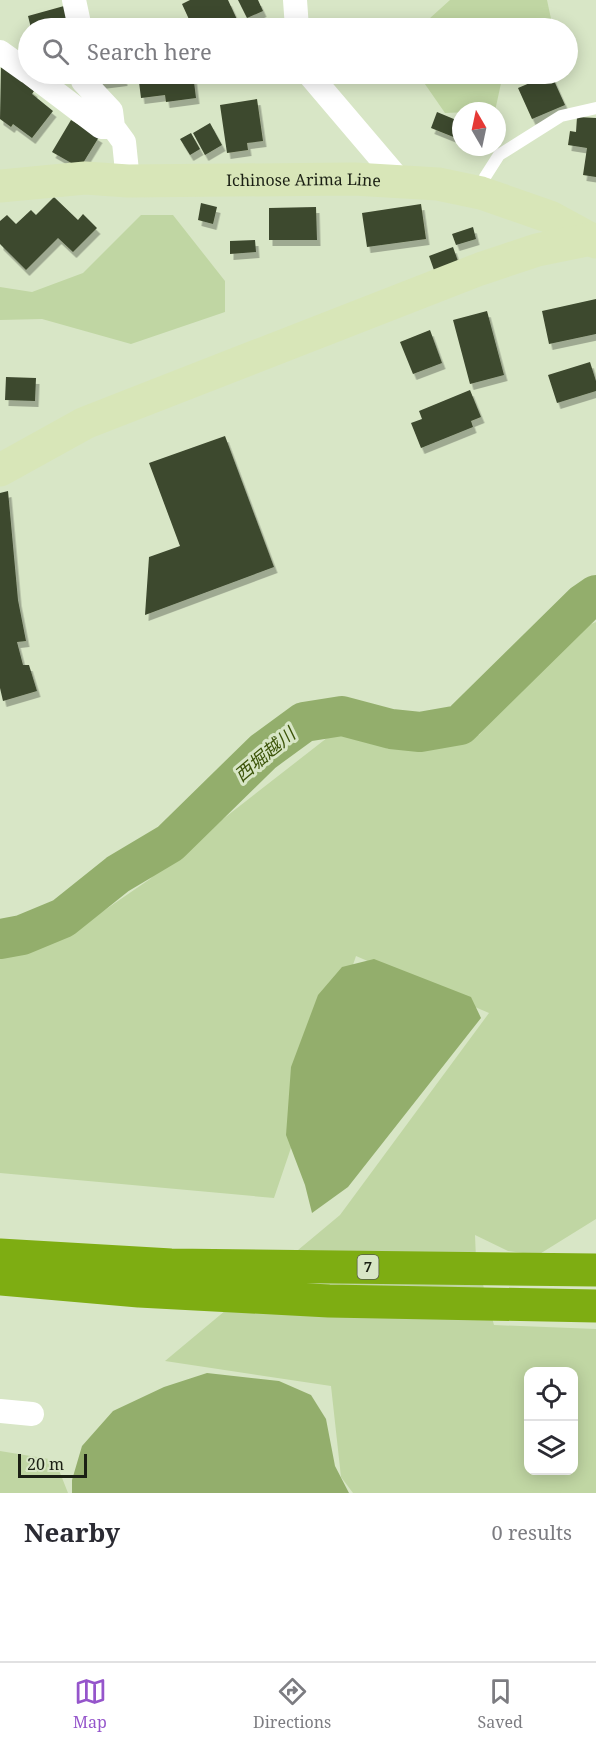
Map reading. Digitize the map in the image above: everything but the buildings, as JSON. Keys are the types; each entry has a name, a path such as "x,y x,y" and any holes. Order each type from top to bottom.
{"highway":[{"name":"7","path":"0,1237 173,1260"},
{"name":"7","path":"0,1255 173,1260 249,1266 596,1270"},
{"name":"7","path":"0,1279 138,1298"},
{"name":"7","path":"0,1295 596,1306"}],"street":[{"path":"74,0 78,18"},
{"path":"295,0 296,18"},
{"path":"0,52 18,65"},
{"path":"44,84 101,127 114,127"},
{"path":"86,84 111,111 114,127 123,142 128,181"},
{"path":"318,84 400,181"},
{"name":"Ichinose Arima Line","path":"0,186 85,178 128,181 354,179 438,184 489,196 550,218 593,241"},
{"path":"489,196 506,211 510,222 510,237 501,262"},
{"path":"0,470 85,423 501,262 537,250 593,241"},
{"path":"0,1411 32,1414"}],"lane":[{"path":"489,196 485,177 499,154 561,116 596,108"}],"shaded area":[{"path":"450,0 547,0 551,18 430,18"},
{"path":"425,84 501,84 497,102 452,102 452,113 445,113"},
{"path":"141,215 173,215 225,281 225,312 131,344 42,319 0,320 0,287 32,292 83,273"},
{"path":"596,622 596,1219 538,1255 508,1251 475,1235 476,1259 494,1325 596,1329 596,1493 353,1493 341,1477 331,1386 165,1361 340,1215 489,1013 356,956 274,1198 0,1173 0,952 96,916 150,879 187,840 223,819 332,734 479,735 566,635"},
{"path":"374,959 471,997 481,1018 348,1187 312,1213 305,1185 286,1135 291,1067 318,995 342,967"},
{"path":"207,1373 279,1381 311,1395 326,1419 335,1466 349,1493 72,1493 72,1480 82,1446 113,1411 164,1387"},
{"path":"0,1451 55,1460 68,1493 0,1493"}],"waterway":[{"name":"西堀越川","path":"0,939 22,935 63,918 118,874 170,843 263,752 304,722 342,716 391,729 420,732 460,725 583,604 596,595"}]}
